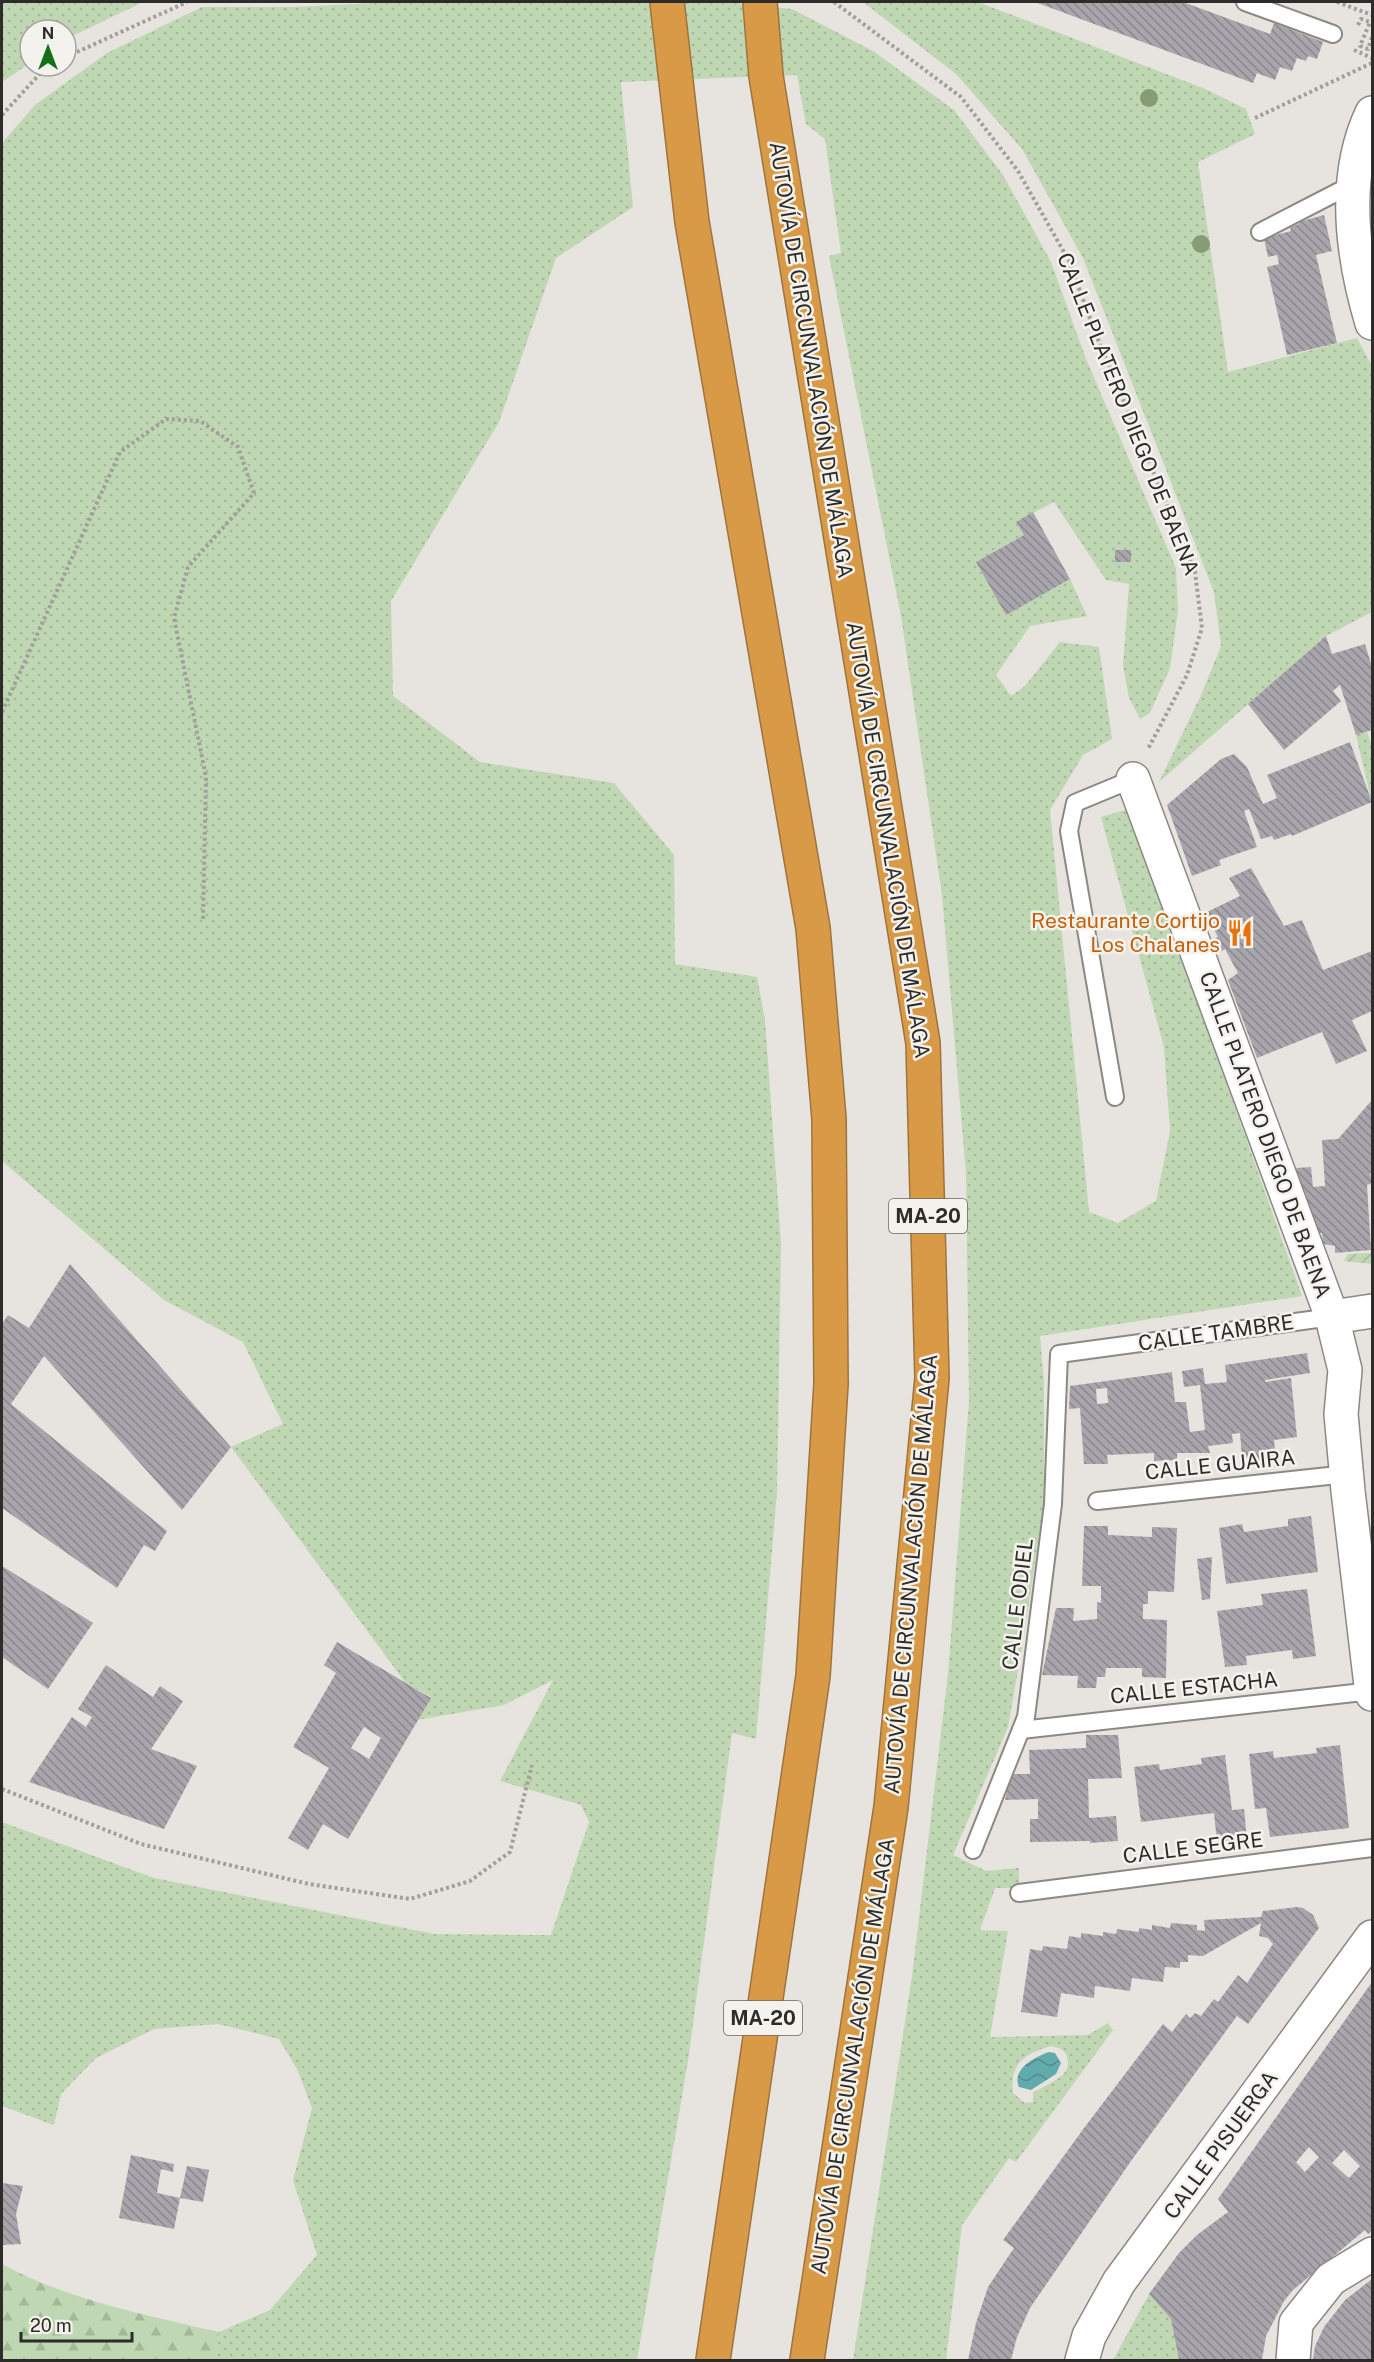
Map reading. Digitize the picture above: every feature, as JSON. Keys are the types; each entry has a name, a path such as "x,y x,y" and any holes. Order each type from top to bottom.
{"highway":[{"name":"MA-20","path":"667,2 692,222 813,928 829,1119 831,1384 813,1676 713,2361"},
{"name":"AUTOVÍA DE CIRCUNVALACIÓN DE MÁLAGA","path":"760,2 765,76 923,1043 932,1378 891,1807 807,2361"}],"street":[{"path":"1372,113 1357,159 1353,184 1360,281 1372,323"},
{"name":"CALLE PLATERO DIEGO DE BAENA","path":"1133,778 1332,1317 1345,1370 1341,1413 1372,1693"},
{"name":"CALLE TAMBRE","path":"1332,1317 1372,1311"},
{"name":"CALLE PISUERGA","path":"1082,2361 1089,2336 1119,2282 1372,1937"},
{"path":"1293,2361 1296,2323 1331,2279 1372,2254"}],"lane":[{"path":"1245,2 1333,34"},
{"path":"1260,232 1353,184"},
{"path":"1115,1097 1069,831 1075,803 1133,778"},
{"name":"CALLE TAMBRE","path":"1059,1354 1332,1317"},
{"name":"CALLE ODIEL","path":"973,1850 1026,1717 1053,1504 1059,1354"},
{"name":"CALLE GUAIRA","path":"1097,1501 1347,1474"},
{"name":"CALLE ESTACHA","path":"1021,1730 1372,1693"},
{"name":"CALLE SEGRE","path":"1019,1893 1372,1848"}],"path":[{"path":"78,52 187,2"},
{"name":"CALLE PLATERO DIEGO DE BAENA","path":"834,2 961,97 1018,171 1069,261 1095,332 1195,573 1202,628 1187,675 1133,778"},
{"path":"1337,2 1372,15"},
{"path":"1367,55 1372,57"},
{"path":"1255,118 1372,63"},
{"path":"2,115 36,78"},
{"path":"2,712 120,452 166,419 200,421 237,447 254,493 188,567 174,618 206,777 203,921"},
{"path":"2,1789 141,1844 309,1884 410,1899 470,1881 510,1852 532,1765"}],"green space":[{"path":"2,2 143,2 78,33 78,18 18,18 18,71 2,82"},
{"path":"394,2 728,2 792,9 873,51 954,110 1003,175 1051,262 1086,359 1176,568 1178,611 1170,668 1150,713 1140,719 1129,698 1123,665 1129,584 1106,580 1054,502 1016,522 1024,535 976,562 1006,614 1070,579 1087,616 1030,626 996,675 1011,696 1025,686 1060,642 1099,647 1112,739 1083,755 1050,810 1089,1212 1118,1223 1156,1201 1170,1131 1164,1047 1101,817 1129,809 1302,1296 1040,1336 1044,1382 1044,1501 1024,1636 1008,1727 953,1855 986,1871 1019,1868 1019,1888 995,1888 980,1930 1008,1931 990,2037 1088,2035 1108,2023 1113,2030 1016,2162 1009,2158 962,2225 946,2360 853,2360 912,1976 948,1674 969,1401 966,1173 942,895 901,616 829,256 841,253 825,139 806,124 797,75 621,82 633,207 556,258 499,422 391,601 393,696 480,762 614,783 674,855 675,964 757,977 765,1020 781,1244 777,1492 756,1739 732,1733 688,2061 637,2360 216,2360 219,2332 270,2310 317,2255 293,2180 312,2108 297,2069 279,2039 218,2024 154,2029 96,2058 61,2094 54,2125 2,2106 2,1822 154,1878 434,1934 551,1935 589,1822 581,1805 500,1781 553,1680 504,1705 417,1720 431,1697 405,1682 231,1447 283,1424 243,1342 164,1300 2,1161 2,143 35,105 72,78 78,78 78,74 107,53 202,7 292,7","holes":["1051,2046 1061,2049 1066,2054 1068,2064 1066,2070 1057,2079 1033,2093 1033,2102 1025,2103 1013,2093 1012,2083 1016,2067 1026,2056"]},
{"path":"863,2 978,2 1203,88 1246,109 1255,134 1198,162 1228,372 1357,338 1372,366 1372,612 1326,636 1159,782 1202,693 1221,646 1214,592 1083,258 1022,149 956,74"},
{"path":"1367,732 1372,746 1372,803 1356,735"},
{"path":"1372,1253 1372,1264 1344,1261 1348,1254"},
{"path":"2,2264 27,2277 80,2297 136,2313 219,2332 216,2360 2,2360"},
{"path":"1149,2294 1171,2319 1179,2360 1113,2360"}],"water":[{"path":"1049,2052 1055,2053 1061,2063 1056,2074 1031,2090 1019,2087 1017,2081 1021,2069 1037,2057"}],"building":[{"path":"1035,2 1183,2 1270,34 1274,23 1323,42 1317,59 1308,56 1306,61 1297,58 1292,71 1280,67 1275,80 1257,73 1253,83"},
{"path":"1324,215 1332,251 1316,255 1337,343 1287,355 1267,267 1279,264 1277,255 1268,257 1264,238 1291,231 1290,227 1299,222"},
{"path":"1033,512 1070,579 1006,615 976,562 1024,535 1016,522"},
{"path":"1115,550 1131,550 1131,562 1115,562"},
{"path":"1326,636 1332,654 1365,644 1372,667 1372,730 1356,735 1340,685 1333,691 1341,701 1284,750 1248,704"},
{"path":"1350,742 1372,802 1292,836 1291,834 1274,840 1272,836 1261,839 1249,809 1244,811 1257,847 1219,860 1221,865 1192,876 1167,805 1221,759 1234,754 1247,767 1263,804 1277,798 1267,775"},
{"path":"1251,868 1284,926 1302,920 1323,970 1372,951 1372,1011 1352,1020 1367,1051 1336,1064 1322,1032 1257,1058 1228,980 1238,973 1225,949 1218,953 1211,941 1218,937 1205,913 1240,896 1229,878"},
{"path":"1372,1100 1372,1171 1370,1174 1372,1183 1367,1185 1371,1250 1335,1253 1335,1246 1323,1244 1322,1233 1319,1233 1296,1168 1311,1167 1313,1187 1325,1186 1322,1140 1338,1139"},
{"path":"70,1264 231,1447 182,1510 44,1356 11,1404 167,1531 155,1551 144,1545 117,1588 2,1508 2,1324 8,1315 29,1328"},
{"path":"1307,1353 1310,1373 1265,1380 1265,1382 1291,1378 1297,1437 1274,1440 1276,1461 1257,1462 1257,1457 1242,1458 1240,1433 1232,1434 1233,1443 1208,1446 1210,1453 1177,1453 1177,1460 1154,1461 1154,1453 1107,1455 1108,1464 1084,1464 1080,1408 1069,1409 1070,1386 1172,1372 1175,1402 1186,1402 1190,1432 1205,1430 1200,1385 1184,1387 1182,1371 1203,1368 1205,1384 1227,1382 1225,1365","holes":["1107,1388 1108,1403 1097,1404 1096,1389"]},
{"path":"1311,1516 1318,1572 1226,1584 1219,1528 1242,1524 1244,1532 1288,1526 1288,1519"},
{"path":"1084,1526 1108,1526 1108,1535 1152,1537 1152,1527 1177,1528 1174,1592 1148,1591 1148,1604 1143,1604 1143,1619 1167,1620 1166,1678 1142,1677 1142,1668 1106,1668 1105,1677 1097,1677 1096,1688 1077,1688 1078,1676 1042,1675 1056,1608 1074,1608 1073,1621 1097,1619 1097,1602 1101,1603 1101,1586 1082,1586"},
{"path":"1212,1557 1210,1599 1202,1600 1197,1559"},
{"path":"2,1566 93,1623 48,1689 2,1657"},
{"path":"1307,1589 1316,1656 1293,1659 1292,1650 1246,1656 1247,1665 1225,1667 1217,1611 1263,1605 1261,1594"},
{"path":"337,1642 431,1698 348,1839 323,1824 308,1850 288,1838 329,1768 293,1747 336,1673 324,1665","holes":["364,1727 381,1738 369,1759 351,1748"]},
{"path":"106,1665 153,1697 160,1686 183,1701 151,1749 197,1766 164,1829 29,1782 72,1717 86,1727 92,1717 78,1709"},
{"path":"1086,1735 1118,1735 1122,1778 1088,1779 1089,1818 1116,1816 1118,1841 1030,1842 1030,1819 1038,1819 1038,1799 1005,1800 1011,1774 1030,1774 1029,1750 1086,1748"},
{"path":"1340,1745 1349,1828 1270,1837 1266,1808 1255,1809 1249,1754 1273,1751 1274,1758 1317,1753 1316,1748"},
{"path":"1225,1755 1232,1810 1244,1809 1247,1839 1217,1842 1214,1813 1141,1822 1134,1767 1159,1764 1160,1770 1202,1764 1201,1758"},
{"path":"1297,1907 1313,1915 1319,1928 1248,2024 1237,2016 1131,2161 1030,2308 1017,2337 1011,2360 968,2360 976,2323 988,2287 1014,2248 1003,2240 1084,2128 1163,2024 1172,2032 1186,2014 1190,2018 1195,2013 1201,2016 1214,1999 1218,2002 1238,1975 1247,1983 1273,1944 1268,1938 1259,1936 1261,1923 1203,1956 1188,1955 1188,1962 1180,1962 1180,1968 1165,1967 1163,1982 1132,1978 1130,1991 1095,1986 1094,1998 1061,1993 1057,2017 1021,2012 1030,1949 1042,1951 1043,1946 1067,1949 1069,1936 1081,1938 1081,1933 1103,1936 1103,1932 1116,1934 1117,1929 1139,1932 1139,1928 1152,1930 1152,1925 1170,1928 1171,1923 1197,1925 1197,1930 1205,1931 1204,1920 1261,1917 1263,1911"},
{"path":"1372,1982 1372,2231 1368,2234 1365,2230 1293,2290 1284,2301 1266,2336 1262,2360 1179,2360 1171,2319 1149,2294 1179,2253 1197,2235 1228,2212 1218,2199","holes":["1309,2147 1319,2157 1305,2172 1296,2162","1344,2150 1360,2166 1349,2178 1332,2163"]},
{"path":"131,2155 174,2164 173,2172 161,2169 157,2193 180,2198 174,2229 119,2218"},
{"path":"187,2166 209,2170 203,2202 180,2198"},
{"path":"2,2183 23,2186 16,2214 21,2244 2,2245"},
{"path":"1372,2279 1372,2360 1313,2360 1315,2346 1324,2327 1345,2300"}],"place":[{"name":"Restaurante Cortijo Los Chalanes","path":"1240,933"}]}
